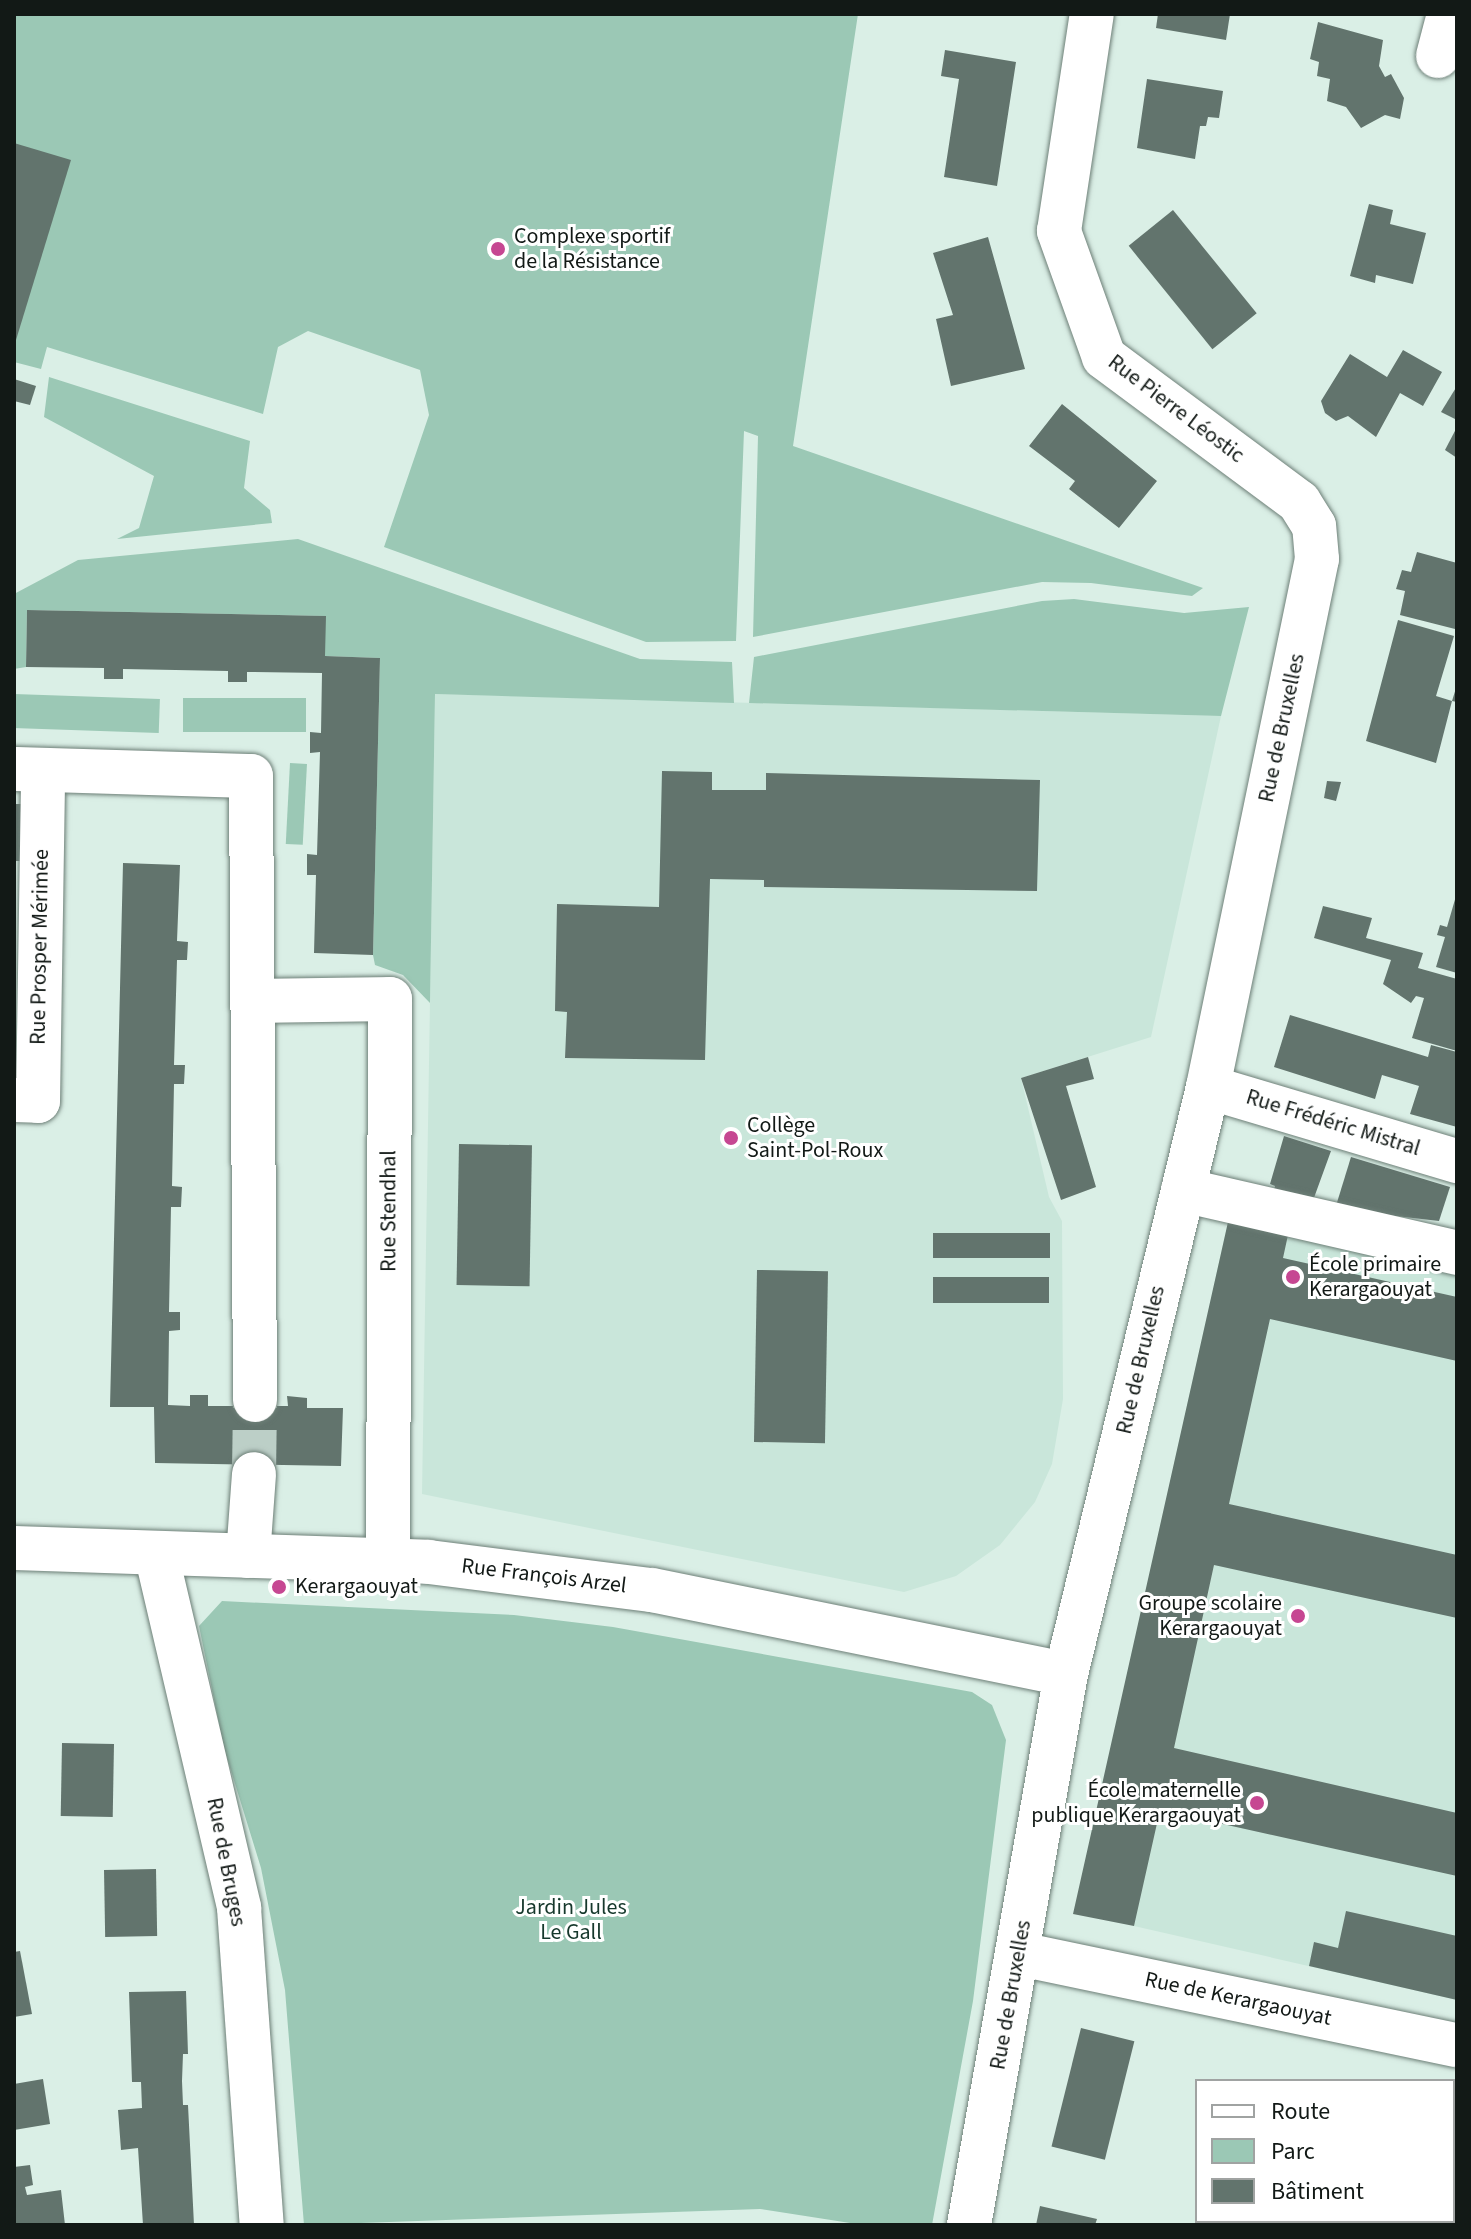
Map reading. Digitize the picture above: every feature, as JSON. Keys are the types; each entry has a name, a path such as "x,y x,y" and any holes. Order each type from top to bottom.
{"street":[{"name":"Rue Pierre Léostic","path":"1092,14 1059,231 1104,357 1299,502"},
{"path":"1438,56 1449,14"},
{"name":"Rue de Bruxelles","path":"969,2225 1020,1954 1066,1674 1208,1087 1317,559 1314,526 1299,502"},
{"path":"28,770 251,776 255,1400"},
{"name":"Rue Prosper Mérimée","path":"14,1100 38,1101 28,770"},
{"name":"Rue Stendhal","path":"254,1001 390,999 388,1560"},
{"name":"Rue Frédéric Mistral","path":"1208,1087 1457,1161"},
{"path":"1183,1190 1457,1253"},
{"path":"248,1556 254,1474"},
{"name":"Rue François Arzel","path":"14,1548 388,1560 652,1590 1066,1674"},
{"name":"Rue de Bruges","path":"156,1553 239,1908 262,2225"},
{"name":"Rue de Kerargaouyat","path":"1020,1954 1457,2045"}],"shaded area":[{"name":"Collège Saint-Pol-Roux","path":"435,694 1221,716 1151,1037 1021,1078 1049,1197 1062,1221 1063,1399 1052,1464 1035,1502 1000,1545 956,1576 904,1592 422,1494"},
{"name":"Groupe scolaire Kerargaouyat","path":"1228,1222 1457,1273 1457,2000 1134,1926 1126,1680"}],"green space":[{"name":"Complexe sportif de la Résistance","path":"14,14 858,14 793,446 1203,588 1192,596 1091,583 1042,582 753,637 758,436 744,431 736,641 646,642 384,547 429,415 420,370 308,331 278,347 263,414 47,347 41,369 14,362"},
{"path":"49,377 250,441 244,488 270,510 272,523 117,539 139,528 154,476 44,417"},
{"path":"298,539 640,659 732,662 734,703 435,694 430,1003 403,975 375,965 373,955 380,658 325,656 325,616 27,610 26,667 14,669 14,594 78,560"},
{"path":"1074,599 1184,613 1249,607 1221,716 749,703 754,657 1042,601"},
{"path":"14,694 160,699 159,733 14,728"},
{"path":"183,698 306,698 306,732 183,732"},
{"path":"290,763 307,764 303,845 286,844"},
{"name":"Jardin Jules Le Gall","path":"222,1601 514,1615 613,1627 972,1692 992,1705 1006,1740 973,2001 932,2225 863,2225 760,2209 304,2225 285,1990 261,1868 224,1748 199,1626"}],"building":[{"path":"1158,14 1230,14 1226,40 1156,28"},
{"path":"1318,22 1383,40 1379,66 1385,77 1391,74 1404,98 1400,119 1385,115 1361,128 1346,107 1327,101 1330,79 1317,76 1319,62 1310,59"},
{"path":"945,50 1016,62 997,186 944,177 959,79 941,76"},
{"path":"1147,79 1223,91 1219,118 1208,117 1206,126 1200,126 1195,159 1137,148"},
{"path":"14,143 71,160 16,340 14,340"},
{"path":"1369,204 1393,210 1390,224 1426,233 1413,284 1376,275 1375,283 1350,276"},
{"path":"1173,210 1257,313 1212,349 1129,246"},
{"path":"988,237 1025,369 951,386 936,319 953,315 933,253"},
{"path":"1403,350 1442,372 1423,406 1400,393 1376,437 1348,416 1336,421 1325,413 1321,401 1350,354 1387,377"},
{"path":"14,379 36,386 30,405 14,401"},
{"path":"1457,386 1457,420 1441,412"},
{"path":"1062,404 1157,481 1119,528 1069,489 1075,481 1029,446"},
{"path":"1457,427 1457,458 1445,450"},
{"path":"1417,552 1457,563 1455,629 1400,615 1405,591 1396,589 1402,570 1411,572"},
{"path":"27,610 326,616 325,656 380,658 373,955 314,953 316,875 307,875 307,854 317,855 320,752 310,753 310,732 321,733 322,673 247,672 247,682 228,682 228,671 123,669 123,679 104,679 104,668 26,667"},
{"path":"1398,620 1454,636 1436,696 1452,701 1436,763 1366,741"},
{"path":"1457,685 1457,702 1452,701"},
{"path":"662,771 712,772 712,790 766,790 766,773 1040,780 1037,891 764,887 764,880 710,879 705,1060 565,1058 567,1012 555,1011 557,904 659,907"},
{"path":"1327,781 1341,782 1336,801 1324,798"},
{"path":"14,804 21,804 20,861 14,861"},
{"path":"123,863 180,865 177,941 188,942 187,960 177,960 174,1065 185,1065 184,1084 174,1084 172,1186 182,1187 181,1207 171,1207 169,1312 180,1312 180,1330 169,1331 168,1405 190,1406 190,1395 208,1395 208,1406 288,1406 287,1396 307,1398 307,1408 343,1408 341,1466 155,1463 154,1407 110,1407"},
{"path":"1456,896 1457,973 1436,967 1445,937 1437,935 1440,925 1447,927"},
{"path":"1323,906 1372,918 1366,938 1423,953 1418,968 1457,979 1457,1051 1412,1038 1424,998 1416,996 1411,1003 1383,984 1391,960 1314,938"},
{"path":"1290,1015 1428,1057 1431,1045 1457,1052 1457,1127 1410,1114 1419,1086 1382,1075 1375,1099 1274,1067"},
{"path":"1088,1057 1094,1079 1066,1086 1096,1187 1061,1200 1021,1078"},
{"path":"1284,1136 1331,1151 1311,1206 1272,1198 1275,1186 1270,1184"},
{"path":"459,1144 532,1145 530,1286 457,1285"},
{"path":"1351,1157 1450,1187 1439,1221 1335,1209"},
{"path":"1228,1222 1288,1235 1283,1258 1457,1297 1457,1361 1270,1319 1229,1504 1457,1555 1457,1618 1214,1565 1174,1748 1457,1813 1457,1876 1160,1810 1134,1926 1073,1914"},
{"path":"933,1233 1050,1233 1050,1258 933,1258"},
{"path":"757,1270 828,1271 825,1443 754,1442"},
{"path":"933,1277 1049,1277 1049,1303 933,1303"},
{"path":"62,1743 114,1744 113,1817 61,1816"},
{"path":"156,1869 157,1936 105,1937 104,1870"},
{"path":"1346,1911 1457,1936 1457,2000 1309,1966 1314,1942 1338,1948"},
{"path":"20,1951 32,2014 14,2017 14,1952"},
{"path":"186,1991 188,2054 183,2054 182,2081 183,2105 188,2105 194,2225 143,2225 138,2148 121,2150 118,2110 142,2108 141,2082 132,2082 129,1992"},
{"path":"1081,2028 1134,2041 1105,2160 1051,2146"},
{"path":"43,2079 50,2124 14,2130 14,2084"},
{"path":"30,2165 33,2185 25,2187 27,2195 61,2190 65,2225 14,2225 14,2167"},
{"path":"1040,2206 1097,2219 1095,2225 1036,2225"}],"tunnel":[{"path":"254,1474 255,1400"}],"place":[{"name":"Complexe sportif de la Résistance","path":"498,249"},
{"name":"Collège Saint-Pol-Roux","path":"731,1138"},
{"name":"École primaire Kerargaouyat","path":"1293,1277"},
{"name":"Kerargaouyat","path":"279,1587"},
{"name":"Groupe scolaire Kerargaouyat","path":"1298,1616"},
{"name":"École maternelle publique Kerargaouyat","path":"1257,1803"}]}
